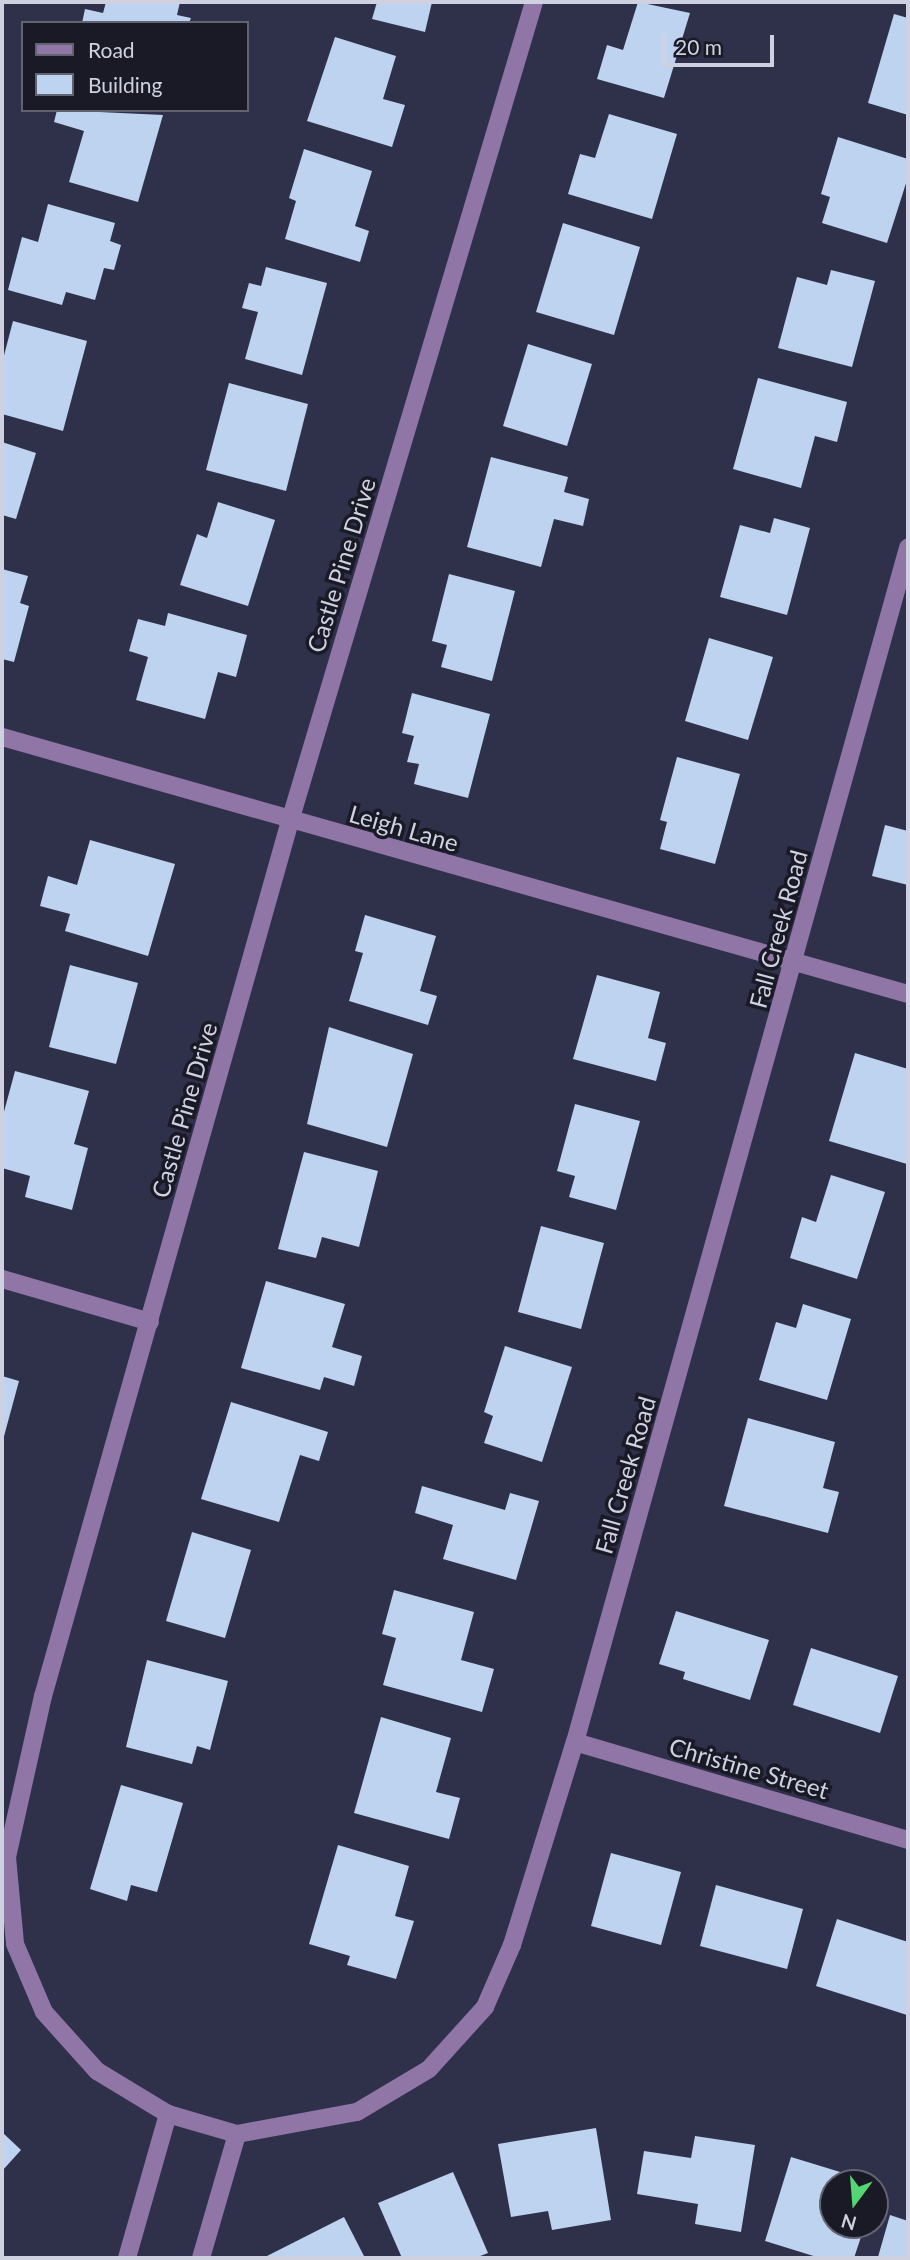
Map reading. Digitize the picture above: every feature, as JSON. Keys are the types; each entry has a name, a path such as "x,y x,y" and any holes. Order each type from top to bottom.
{"street":[{"name":"Castle Pine Drive","path":"237,2134 168,2113 97,2071 44,2012 15,1944 7,1857 43,1696 290,821 534,2"},
{"name":"Fall Creek Road","path":"237,2134 357,2112 429,2069 485,2007 512,1945 575,1742 908,548"},
{"name":"Leigh Lane","path":"2,737 290,821 795,960 908,994"},
{"path":"2,1279 150,1322"},
{"name":"Christine Street","path":"575,1742 908,1840"},
{"path":"127,2258 168,2113"},
{"path":"201,2258 237,2134"}],"building":[{"path":"106,2 180,2 177,15 191,18 190,21 82,21 85,9 103,13"},
{"path":"377,2 432,2 425,32 372,19"},
{"path":"638,2 690,13 664,98 597,79 607,45 623,50"},
{"path":"894,14 908,18 908,115 868,103"},
{"path":"335,37 396,56 383,99 405,105 392,147 307,121"},
{"path":"56,112 163,115 138,202 69,182 84,131 54,122"},
{"path":"609,114 677,134 652,219 568,194 580,154 595,158"},
{"path":"838,137 908,159 908,177 887,243 822,223 830,197 821,194"},
{"path":"304,149 372,171 355,226 369,231 360,262 285,239 296,201 289,198"},
{"path":"48,204 115,223 110,241 121,245 114,270 104,268 95,300 66,292 62,305 8,290 22,237 38,242"},
{"path":"563,223 640,247 614,335 536,312"},
{"path":"266,267 327,283 302,375 245,359 258,312 242,308 249,283 261,286"},
{"path":"831,270 875,281 852,367 778,348 797,277 827,285"},
{"path":"13,321 87,341 63,431 2,414 2,363"},
{"path":"528,344 592,364 567,446 503,426"},
{"path":"758,378 847,402 837,442 815,436 801,488 733,469"},
{"path":"229,383 308,404 286,491 206,470"},
{"path":"2,442 36,453 16,519 2,515"},
{"path":"491,457 568,477 564,492 589,499 583,526 554,519 541,567 467,547"},
{"path":"218,502 275,520 248,606 180,585 197,534 207,538"},
{"path":"774,518 810,528 787,615 720,597 740,525 770,533"},
{"path":"2,569 28,576 20,603 29,606 14,662 2,659"},
{"path":"449,574 515,591 492,681 441,667 447,645 432,641"},
{"path":"168,613 247,635 236,677 218,672 205,719 136,700 148,657 129,651 138,619 165,626"},
{"path":"709,638 773,657 748,740 685,721"},
{"path":"412,693 490,714 468,798 414,784 419,764 407,762 414,736 402,733"},
{"path":"677,757 740,774 715,864 660,849 667,822 660,820"},
{"path":"885,825 908,831 908,885 872,876"},
{"path":"90,840 175,864 148,956 65,931 70,914 40,906 48,876 77,885"},
{"path":"365,915 436,936 420,991 437,996 428,1025 349,1001 363,953 355,951"},
{"path":"70,965 138,983 116,1064 49,1047"},
{"path":"597,975 660,992 648,1038 666,1043 656,1081 573,1059"},
{"path":"329,1027 413,1054 387,1147 307,1124"},
{"path":"855,1053 908,1069 907,1164 829,1141"},
{"path":"15,1071 89,1091 74,1144 88,1148 72,1210 25,1197 30,1176 2,1168 2,1119"},
{"path":"575,1104 640,1121 616,1210 569,1197 575,1176 557,1171"},
{"path":"304,1152 378,1171 359,1247 322,1237 316,1258 278,1249"},
{"path":"831,1175 885,1192 857,1279 790,1258 802,1217 816,1222"},
{"path":"541,1226 604,1243 581,1329 518,1312"},
{"path":"266,1281 345,1304 332,1347 362,1356 354,1386 324,1377 320,1390 241,1368"},
{"path":"803,1304 851,1319 827,1400 759,1380 776,1322 796,1328"},
{"path":"505,1346 572,1367 542,1462 484,1443 493,1416 484,1412"},
{"path":"2,1376 19,1381 3,1440 2,1440"},
{"path":"231,1402 328,1432 319,1461 300,1455 279,1522 201,1499"},
{"path":"748,1418 835,1442 823,1488 839,1492 828,1533 724,1506"},
{"path":"422,1486 505,1510 510,1493 539,1501 516,1580 443,1559 453,1525 415,1513"},
{"path":"192,1532 251,1550 225,1638 166,1621"},
{"path":"394,1590 474,1612 461,1660 494,1669 482,1712 383,1685 396,1638 382,1634"},
{"path":"676,1611 769,1640 750,1700 683,1679 685,1672 659,1664"},
{"path":"811,1648 898,1676 880,1733 793,1705"},
{"path":"147,1660 228,1681 210,1750 197,1746 192,1764 126,1747"},
{"path":"381,1717 451,1738 436,1792 460,1798 449,1839 354,1813"},
{"path":"121,1785 183,1803 157,1892 131,1885 127,1901 90,1889"},
{"path":"338,1845 409,1866 395,1916 414,1921 396,1979 347,1965 350,1956 309,1944"},
{"path":"611,1853 681,1872 661,1945 591,1926"},
{"path":"716,1885 803,1909 787,1969 700,1946"},
{"path":"837,1919 908,1942 907,2015 816,1986"},
{"path":"596,2128 611,2220 552,2230 548,2211 511,2217 498,2144"},
{"path":"2,2132 21,2150 2,2171"},
{"path":"695,2136 755,2145 741,2232 695,2224 698,2204 637,2194 644,2151 691,2158"},
{"path":"791,2157 830,2169 819,2169 819,2239 860,2239 854,2258 820,2258 765,2241"},
{"path":"453,2172 488,2253 475,2258 402,2258 378,2203"},
{"path":"890,2215 908,2221 908,2258 878,2257 883,2239 889,2239"},
{"path":"344,2217 365,2258 263,2258"}]}
